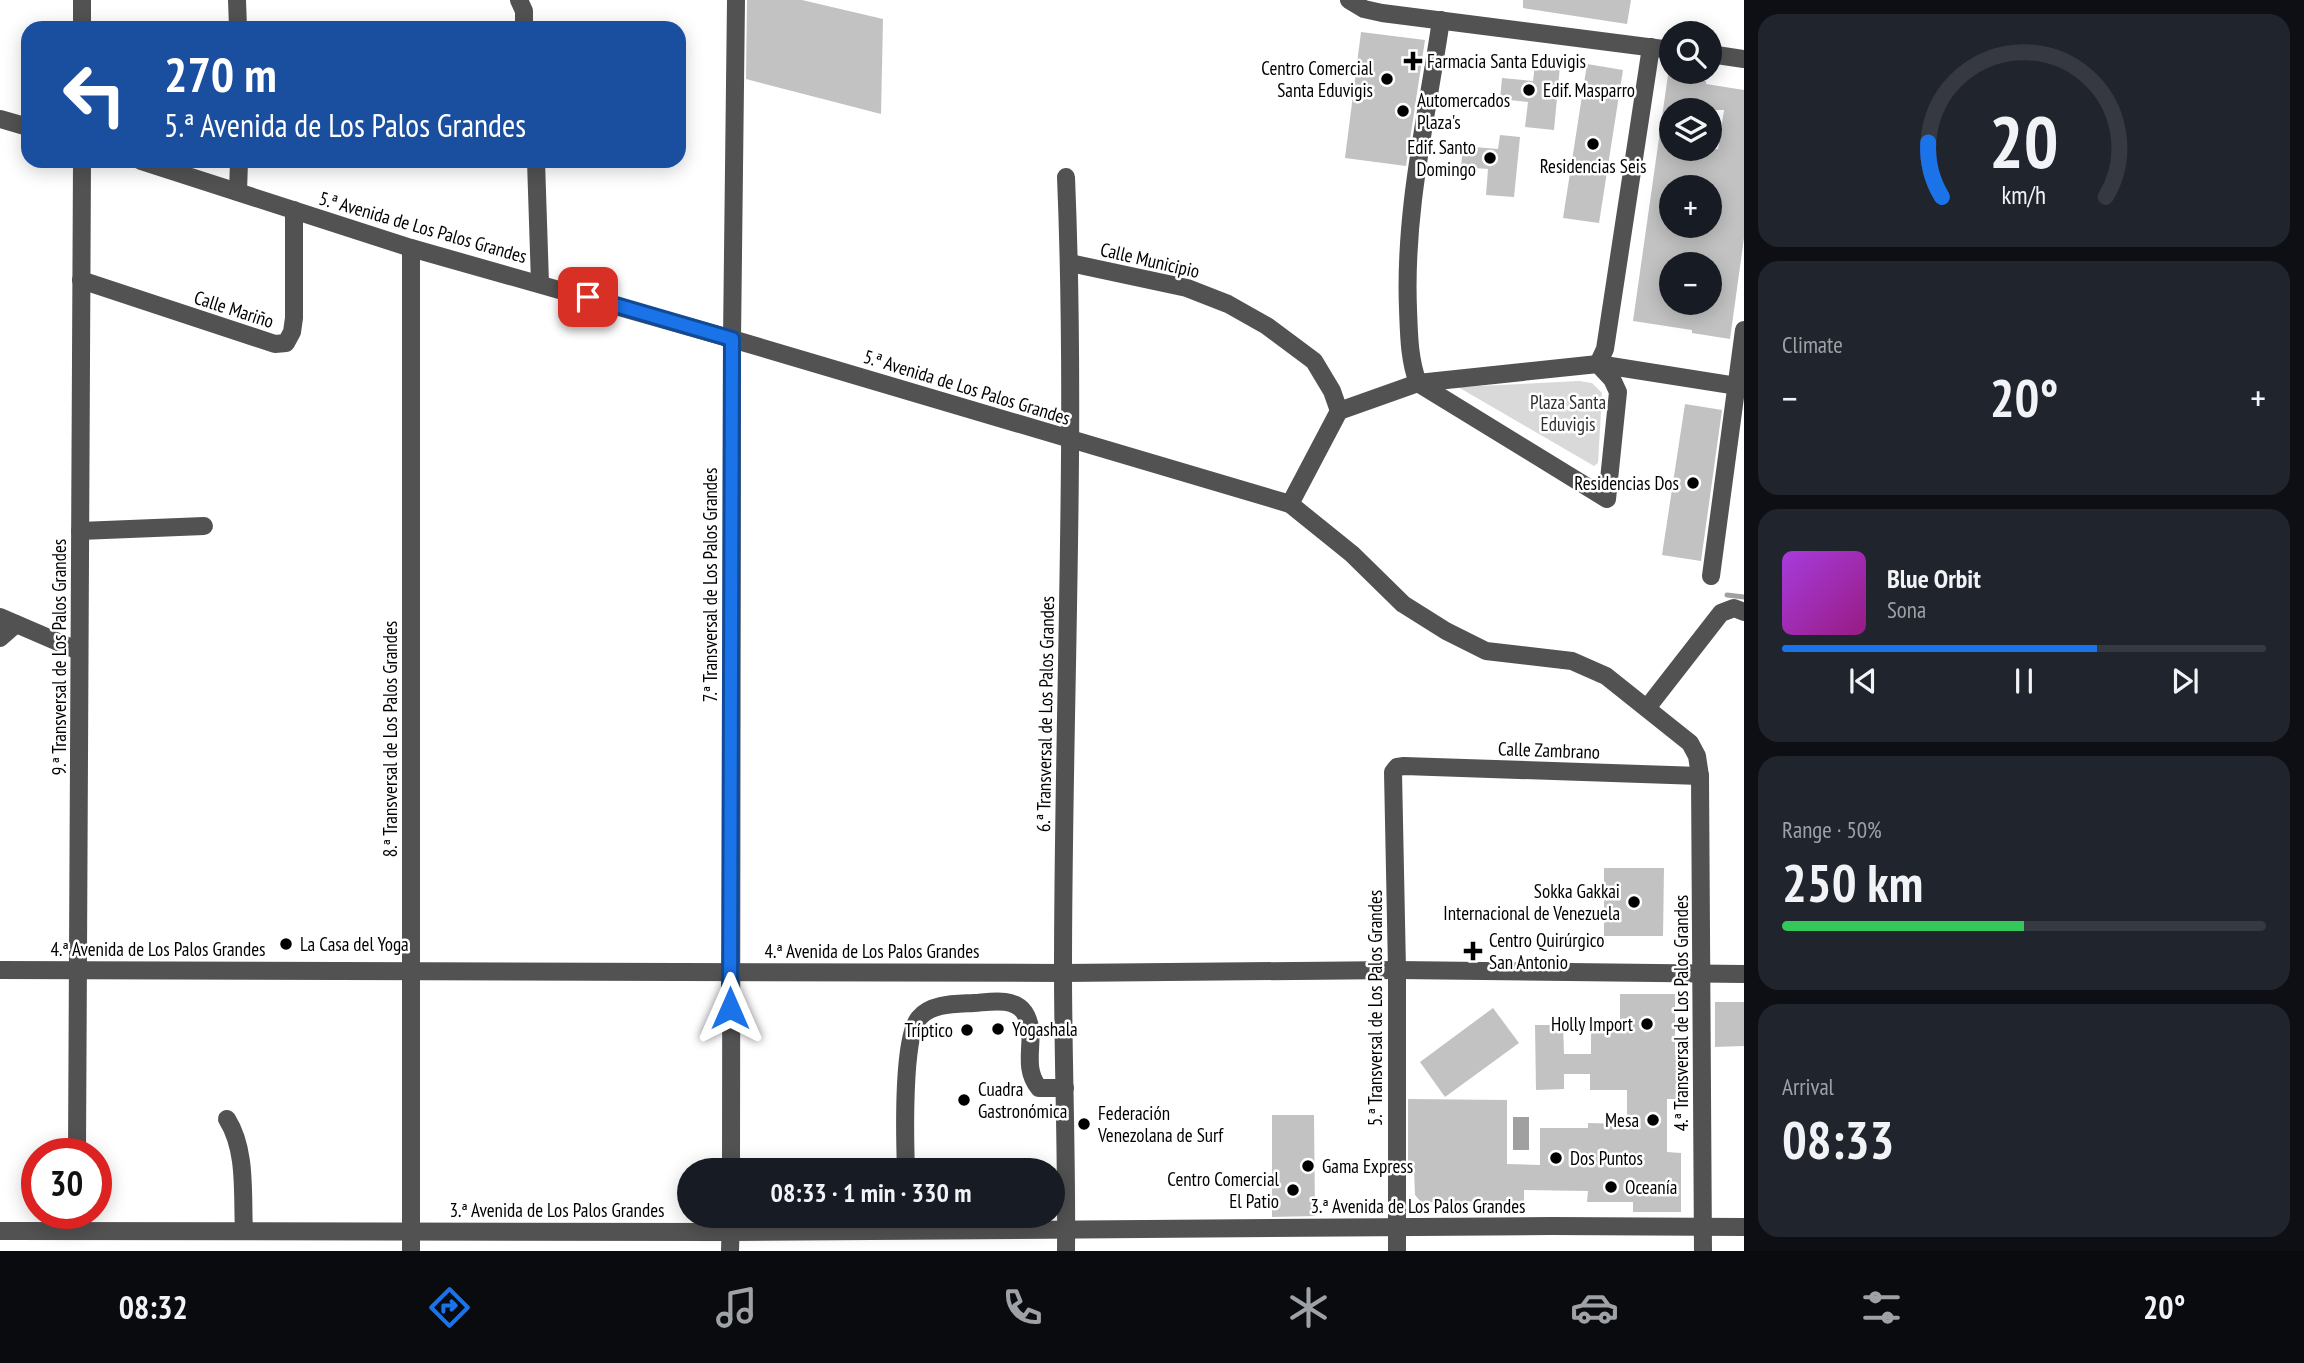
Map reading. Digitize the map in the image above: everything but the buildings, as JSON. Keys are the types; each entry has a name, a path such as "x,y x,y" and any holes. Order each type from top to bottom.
{"street":[{"path":"82,0 82,21"},
{"path":"237,0 238,21"},
{"path":"519,0 524,11 524,21"},
{"name":"7.ª Transversal de Los Palos Grandes","path":"730,1158 732,339 736,0"},
{"path":"1349,0 1364,9 1382,13 1659,48"},
{"path":"1441,20 1412,200 1407,291 1412,367 1418,383 1607,499 1619,392 1612,379 1598,364"},
{"path":"1598,364 1605,349 1651,47"},
{"path":"1722,56 1744,59"},
{"path":"0,119 21,125"},
{"name":"9.ª Transversal de Los Palos Grandes","path":"77,1138 82,168"},
{"name":"5.ª Avenida de Los Palos Grandes","path":"163,168 411,248 540,283 1290,504 1352,554 1403,604 1446,631 1486,650 1572,661 1606,676 1690,743 1697,756 1700,776"},
{"path":"238,192 239,168"},
{"path":"536,168 540,283"},
{"name":"6.ª Transversal de Los Palos Grandes","path":"1066,177 1070,263 1063,973 1066,1251"},
{"name":"Calle Mariño","path":"81,280 275,344 286,343 292,332 294,318 294,210"},
{"name":"8.ª Transversal de Los Palos Grandes","path":"411,248 411,1251"},
{"name":"Calle Municipio","path":"1070,263 1187,288 1238,310 1267,326 1314,361 1332,391 1339,411"},
{"path":"1711,576 1740,386 1744,330"},
{"path":"1290,504 1339,411 1418,383 1598,364 1740,386"},
{"path":"80,531 204,527"},
{"path":"1647,708 1721,613 1734,608 1744,612"},
{"path":"0,638 8,621 79,651"},
{"name":"Calle Zambrano","path":"1397,766 1700,776"},
{"name":"5.ª Transversal de Los Palos Grandes","path":"1396,1251 1397,970 1393,772 1397,766"},
{"name":"4.ª Transversal de Los Palos Grandes","path":"1700,776 1703,1251"},
{"name":"4.ª Avenida de Los Palos Grandes","path":"0,970 1063,973 1397,970 1744,974"},
{"path":"906,1158 905,1090 913,1028 919,1017 943,1005 1013,1003 1024,1011 1030,1025 1031,1079 1038,1088 1065,1088"},
{"path":"227,1119 235,1132 240,1149 244,1231"},
{"name":"3.ª Avenida de Los Palos Grandes","path":"112,1224 244,1231 677,1225"},
{"name":"3.ª Avenida de Los Palos Grandes","path":"1020,1228 1744,1227"},
{"path":"730,1251 731,1228"},
{"name":"3.ª Avenida de Los Palos Grandes","path":"0,1231 21,1229"}],"green space":[{"name":"Plaza Santa Eduvigis","path":"1579,381 1592,383 1602,393 1598,463 1594,466 1458,387"}],"shaded area":[{"path":"1513,1117 1529,1117 1529,1150 1513,1150"}],"waterway":[{"path":"1727,595 1744,597"}],"place":[{"name":"Farmacia Santa Eduvigis","path":"1413,61"},
{"name":"Centro Comercial Santa Eduvigis","path":"1387,79"},
{"name":"Edif. Masparro","path":"1529,90"},
{"name":"Automercados Plaza's","path":"1403,111"},
{"name":"Residencias Seis","path":"1593,144"},
{"name":"Edif. Santo Domingo","path":"1490,158"},
{"name":"Residencias Dos","path":"1693,483"},
{"name":"Sokka Gakkai Internacional de Venezuela","path":"1634,902"},
{"name":"La Casa del Yoga","path":"286,944"},
{"name":"Centro Quirúrgico San Antonio","path":"1473,951"},
{"name":"Holly Import","path":"1647,1024"},
{"name":"Yogashala","path":"998,1029"},
{"name":"Tríptico","path":"967,1030"},
{"name":"Cuadra Gastronómica","path":"964,1100"},
{"name":"Mesa","path":"1653,1120"},
{"name":"Federación Venezolana de Surf","path":"1084,1124"},
{"name":"Dos Puntos","path":"1556,1158"},
{"name":"Gama Express","path":"1308,1166"},
{"name":"Oceanía","path":"1611,1187"},
{"name":"Centro Comercial El Patio","path":"1293,1190"}],"route":[{"path":"588,297 732,339 730,1008"}]}
